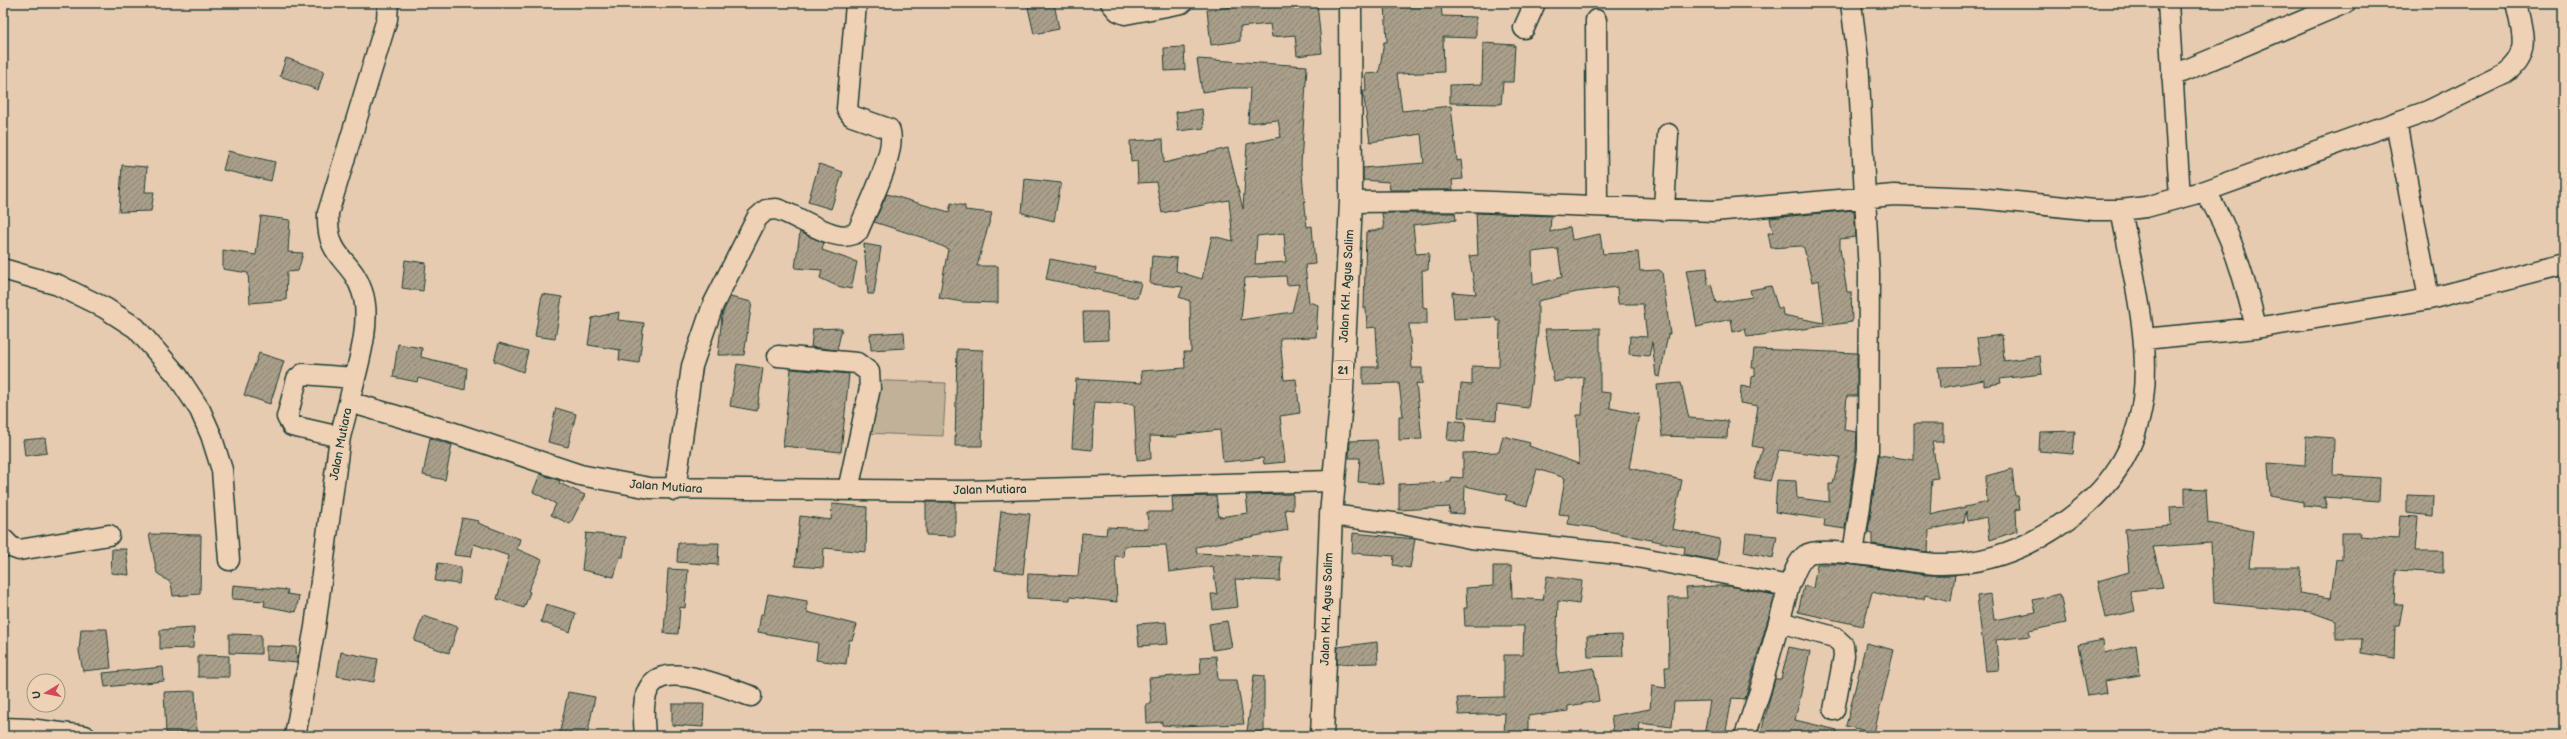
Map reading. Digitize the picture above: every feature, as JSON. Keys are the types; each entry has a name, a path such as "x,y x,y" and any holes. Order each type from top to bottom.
{"highway":[{"name":"Jalan KH. Agus Salim","path":"1322,736 1331,516 1342,390 1351,202 1350,3"}],"street":[{"path":"349,402 361,349 365,301 358,280 336,254 330,242 327,227 328,212 387,19 388,3"},
{"path":"1112,3 1120,13 1129,14 1182,3"},
{"path":"1524,28 1535,3"},
{"path":"1851,3 1858,59 1869,274 1868,451 1853,554"},
{"path":"2168,3 2180,198"},
{"path":"2172,76 2345,3"},
{"path":"1351,202 1467,201 1713,211 1865,196 1894,195 1978,198 2094,210 2121,210 2180,198 2205,191 2428,111 2481,86 2514,66 2521,58 2523,47 2516,3"},
{"path":"675,490 692,366 713,305 760,213 776,209 840,236 852,236 858,231 886,160 891,136 889,129 852,116 847,109 856,4"},
{"path":"1596,20 1597,206"},
{"path":"2396,122 2429,299"},
{"path":"1664,210 1668,134"},
{"path":"2205,191 2219,212 2240,264 2256,328"},
{"path":"1745,736 1780,622 1788,586 1806,555 1820,553 1853,554 1938,564 1981,561 2013,551 2038,539 2063,523 2091,501 2113,475 2138,430 2146,386 2144,339 2121,210"},
{"path":"2144,339 2256,328 2429,299 2564,264"},
{"path":"3,269 58,285 105,308 136,328 177,375 203,416 212,435 222,470 229,560"},
{"path":"778,356 857,363 869,372 870,388 848,490"},
{"path":"340,437 292,426 286,417 297,378 303,374 354,378"},
{"name":"Jalan Mutiara","path":"295,736 315,627 340,437 349,402 445,430 580,475 611,482 675,490 964,491 1334,481"},
{"path":"1331,516 1401,524 1470,538 1628,555 1788,586"},
{"path":"3,539 10,547 19,550 109,535"},
{"path":"1780,622 1834,637 1843,645 1844,656 1834,710"},
{"path":"645,736 646,694 651,685 664,675 680,674 752,696"},
{"path":"3,728 29,729 85,736"}],"shaded area":[{"path":"863,380 946,383 943,436 861,433"}],"building":[{"path":"1027,3 1054,3 1059,29 1034,34"},
{"path":"1268,3 1317,3 1322,53 1297,56 1295,35 1272,37 1270,24 1240,27 1240,41 1211,45 1207,10"},
{"path":"1385,3 1441,3 1442,16 1476,17 1476,38 1443,37 1444,72 1397,74 1402,111 1451,106 1457,161 1461,160 1463,179 1452,180 1453,190 1390,190 1389,182 1363,180 1363,168 1424,163 1421,134 1370,142 1363,91 1366,91 1365,74 1379,73 1384,42 1387,42"},
{"path":"1483,43 1515,45 1513,82 1503,82 1501,104 1450,103 1450,85 1482,84"},
{"path":"1184,47 1185,70 1165,71 1164,48"},
{"path":"286,58 324,71 318,90 280,76"},
{"path":"1197,59 1307,66 1301,164 1307,227 1312,226 1315,264 1305,265 1309,302 1318,305 1316,337 1280,338 1284,380 1296,379 1300,413 1280,416 1285,462 1264,464 1263,458 1223,462 1220,430 1177,435 1177,437 1150,436 1151,459 1137,460 1134,404 1094,402 1092,450 1072,448 1076,379 1142,383 1141,371 1185,368 1184,352 1191,352 1190,301 1179,297 1183,287 1150,284 1152,256 1177,258 1176,271 1202,279 1212,236 1233,241 1229,200 1162,213 1156,182 1138,183 1137,161 1131,162 1130,141 1163,139 1164,163 1228,148 1243,209 1247,144 1281,137 1278,120 1248,123 1250,88 1231,88 1202,92","holes":["1284,233 1286,262 1255,264 1257,236","1286,276 1287,285 1299,284 1292,312 1241,320 1245,278"]},
{"path":"1202,109 1204,128 1178,131 1176,112"},
{"path":"228,151 275,162 271,181 223,170"},
{"path":"819,164 843,172 831,209 808,202"},
{"path":"122,165 147,167 145,192 154,192 151,211 119,212"},
{"path":"1025,179 1061,183 1054,221 1022,213"},
{"path":"887,194 949,212 951,203 965,206 965,210 992,213 977,266 998,266 998,303 963,302 939,298 948,249 924,238 874,222"},
{"path":"1854,210 1856,237 1840,239 1840,249 1847,292 1851,292 1852,322 1747,337 1745,329 1733,332 1731,319 1697,327 1686,270 1707,268 1708,285 1711,284 1716,303 1752,297 1750,290 1771,286 1778,308 1782,308 1783,315 1824,323 1819,280 1812,282 1804,248 1801,246 1771,248 1768,233 1773,233 1770,218"},
{"path":"1382,213 1455,213 1456,220 1413,225 1416,254 1429,253 1428,270 1422,270 1423,307 1427,308 1427,324 1409,324 1412,368 1422,368 1422,384 1416,383 1422,439 1399,440 1399,416 1403,416 1399,383 1363,384 1363,367 1378,367 1376,327 1367,328 1366,308 1364,308 1366,232 1384,229"},
{"path":"1476,213 1551,216 1550,232 1570,227 1572,240 1600,234 1603,254 1638,252 1640,271 1659,270 1662,272 1670,334 1668,334 1660,377 1656,376 1652,342 1649,356 1629,354 1630,336 1647,337 1643,304 1618,304 1617,287 1577,292 1538,301 1538,330 1528,408 1497,404 1496,420 1458,417 1461,384 1472,385 1472,366 1499,367 1500,321 1496,321 1496,317 1454,319 1452,292 1476,294 1469,256 1478,255","holes":["1558,249 1562,277 1533,285 1532,252"]},
{"path":"261,216 290,220 288,252 303,253 298,271 287,272 286,300 250,303 248,273 223,269 223,250 256,255"},
{"path":"800,232 824,243 822,250 857,262 851,289 837,286 820,278 822,270 795,268"},
{"path":"864,244 881,247 874,294 868,294"},
{"path":"1050,259 1096,268 1095,273 1141,283 1137,298 1046,279"},
{"path":"405,260 426,263 423,291 402,288"},
{"path":"542,294 562,297 555,339 535,336"},
{"path":"730,297 752,302 744,355 718,355 722,315"},
{"path":"619,312 618,320 644,323 639,363 619,360 620,350 588,345 592,318"},
{"path":"1083,312 1107,312 1108,340 1084,341"},
{"path":"842,328 837,350 811,347 813,329"},
{"path":"1600,328 1600,392 1611,393 1610,408 1639,414 1629,468 1682,480 1672,529 1720,539 1717,561 1684,554 1685,547 1597,528 1568,524 1569,515 1559,514 1565,478 1537,469 1527,506 1505,500 1507,495 1465,486 1464,514 1449,513 1450,507 1399,510 1399,484 1451,482 1451,477 1463,478 1463,453 1499,452 1503,436 1530,443 1529,446 1579,464 1577,415 1582,415 1584,377 1554,382 1545,329"},
{"path":"904,332 905,348 871,350 870,334"},
{"path":"2002,335 2004,361 2040,356 2042,374 2000,379 2001,383 1984,386 1984,380 1940,388 1938,367 1981,366 1977,338"},
{"path":"499,343 528,351 523,372 494,361"},
{"path":"398,344 422,348 421,357 467,368 465,390 418,378 417,382 393,377"},
{"path":"957,349 983,350 982,446 955,446"},
{"path":"1754,349 1857,353 1857,396 1847,396 1844,430 1857,432 1856,450 1845,529 1824,526 1825,519 1775,512 1777,480 1796,481 1797,498 1829,502 1829,484 1833,484 1840,457 1779,450 1770,481 1754,478 1763,448 1752,446 1758,406 1740,403 1741,386 1751,388 1752,377 1755,376 1755,368 1752,368"},
{"path":"259,353 284,361 270,404 244,395"},
{"path":"737,364 763,368 757,411 730,406"},
{"path":"791,369 849,374 841,452 783,446"},
{"path":"1681,383 1689,418 1728,421 1727,438 1662,436 1657,385"},
{"path":"556,408 576,414 568,447 548,442"},
{"path":"1449,420 1466,422 1464,442 1447,440"},
{"path":"1914,424 1943,424 1943,442 1932,442 1938,478 1932,479 1930,515 1987,502 1986,476 2012,469 2015,496 2018,496 2020,509 2016,510 2017,531 1990,540 1987,517 1968,521 1966,511 1964,522 1929,530 1928,552 1872,544 1872,533 1868,532 1879,455 1914,460"},
{"path":"2075,431 2073,454 2039,451 2040,432"},
{"path":"2306,436 2334,438 2333,475 2380,478 2379,501 2324,497 2327,508 2303,506 2303,502 2270,496 2268,463 2305,466"},
{"path":"45,438 47,453 25,456 23,440"},
{"path":"430,438 452,445 445,480 423,475"},
{"path":"1377,440 1383,484 1358,482 1360,458 1349,458 1350,441"},
{"path":"540,474 560,481 559,483 585,495 570,524 551,515 556,504 533,492"},
{"path":"2185,488 2206,489 2208,523 2253,531 2249,567 2301,567 2299,593 2331,598 2336,559 2342,560 2342,533 2361,533 2360,536 2398,539 2400,516 2418,517 2415,551 2443,551 2443,573 2396,570 2394,604 2403,604 2399,626 2395,626 2394,658 2361,653 2362,639 2336,639 2336,621 2311,612 2214,603 2211,543 2153,547 2163,587 2130,591 2135,611 2106,618 2098,581 2129,572 2125,529 2171,525 2170,507 2185,506"},
{"path":"1293,494 1293,510 1285,509 1288,530 1196,547 1197,553 1281,557 1280,581 1235,579 1238,607 1213,610 1211,594 1217,594 1213,566 1169,572 1166,545 1124,546 1123,557 1115,556 1117,602 1070,597 1070,600 1027,598 1028,574 1078,576 1082,533 1106,535 1107,527 1148,529 1147,512 1173,512 1172,497 1216,496 1219,517 1248,513 1246,495"},
{"path":"2407,495 2433,496 2432,516 2407,513"},
{"path":"926,502 955,502 955,536 926,535"},
{"path":"832,504 867,507 866,552 824,548 823,568 795,566 800,516 831,520"},
{"path":"1001,511 1030,514 1023,574 995,570"},
{"path":"462,518 479,521 478,523 520,539 517,549 542,560 528,591 530,592 524,608 497,599 509,556 474,544 471,557 454,555"},
{"path":"586,533 626,537 623,557 620,557 614,577 582,570"},
{"path":"1353,533 1415,539 1410,568 1393,565 1394,556 1352,553"},
{"path":"1746,533 1777,536 1773,558 1744,552"},
{"path":"149,534 201,535 200,594 173,596 171,583 157,573"},
{"path":"678,543 719,543 718,565 677,562"},
{"path":"112,549 126,549 129,575 111,573"},
{"path":"438,563 461,567 459,584 435,581"},
{"path":"1817,564 1847,564 1925,575 1955,575 1951,601 1925,595 1924,599 1897,598 1872,592 1863,626 1798,612 1804,586 1813,588"},
{"path":"1493,566 1511,566 1512,598 1543,600 1547,576 1582,581 1579,604 1558,601 1556,652 1559,673 1594,668 1599,701 1568,706 1568,711 1528,716 1528,736 1504,736 1505,713 1459,715 1457,698 1504,697 1504,655 1523,655 1524,626 1465,626 1464,608 1467,608 1466,588 1493,586"},
{"path":"668,569 688,570 685,608 680,607 678,634 664,633"},
{"path":"233,585 288,590 287,594 299,596 296,612 264,606 265,601 232,599"},
{"path":"1729,586 1775,595 1745,699 1732,698 1725,736 1704,736 1710,701 1674,702 1672,727 1639,723 1640,736 1614,736 1611,716 1650,709 1652,686 1666,688 1665,667 1669,667 1668,598 1687,598 1686,588"},
{"path":"768,594 807,601 807,612 857,625 852,640 849,640 846,664 816,660 818,643 758,632 761,614 764,614"},
{"path":"1991,594 1994,620 2036,612 2033,600 2060,594 2066,623 2029,631 2030,636 1996,640 1999,670 1986,671 1977,596"},
{"path":"546,604 576,613 570,632 541,622"},
{"path":"423,616 458,627 449,653 414,641"},
{"path":"1227,621 1232,647 1213,650 1209,624"},
{"path":"1166,622 1168,644 1139,646 1137,624"},
{"path":"194,628 193,648 160,649 160,630"},
{"path":"81,629 107,629 111,668 83,671 79,651"},
{"path":"229,634 261,635 261,654 229,653"},
{"path":"1622,635 1623,656 1588,657 1587,636"},
{"path":"2103,640 2104,653 2136,645 2140,675 2105,681 2107,693 2088,696 2078,645"},
{"path":"1377,642 1378,663 1337,664 1338,647"},
{"path":"1866,643 1894,650 1874,733 1846,726"},
{"path":"266,646 296,647 297,663 266,660"},
{"path":"1789,647 1810,652 1795,720 1837,730 1837,736 1760,736 1775,679 1781,679"},
{"path":"341,652 378,659 374,682 337,676"},
{"path":"198,655 229,656 229,677 198,677"},
{"path":"1216,656 1218,680 1237,680 1244,724 1176,726 1162,725 1162,722 1147,723 1146,704 1151,704 1149,678 1201,674 1200,657"},
{"path":"163,667 164,681 105,687 103,673"},
{"path":"1254,675 1264,676 1264,732 1247,732"},
{"path":"195,691 197,732 166,733 164,692"},
{"path":"568,692 595,697 587,736 559,736"},
{"path":"672,704 704,704 703,727 672,725"}]}
